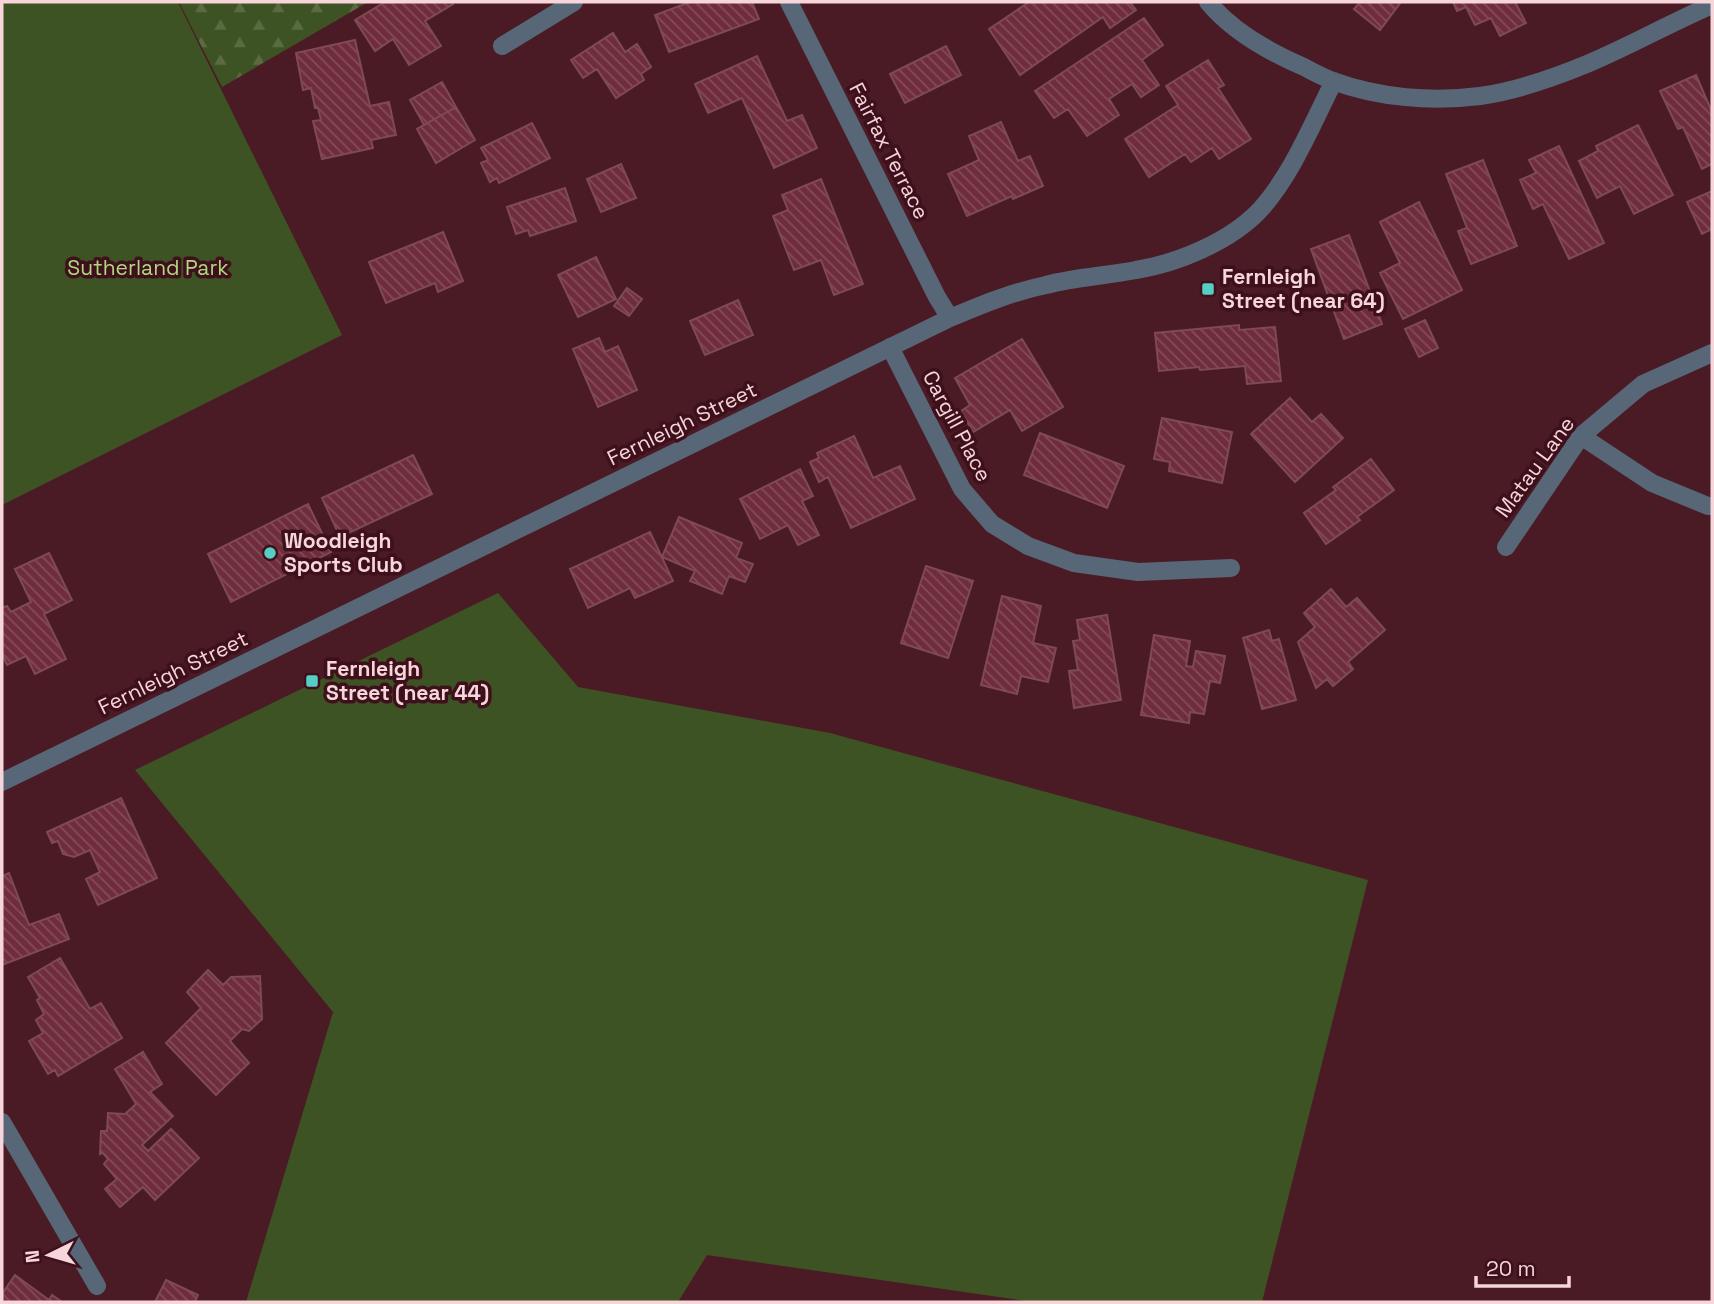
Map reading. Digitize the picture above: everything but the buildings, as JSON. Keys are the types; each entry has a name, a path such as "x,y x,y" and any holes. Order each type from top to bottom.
{"street":[{"path":"502,46 575,2"},
{"name":"Fairfax Terrace","path":"789,2 950,318"},
{"path":"1208,2 1247,36 1286,59 1334,81 1376,93 1430,99 1481,96 1549,78 1589,63 1712,5"},
{"name":"Fernleigh Street","path":"2,782 950,318 1001,297 1047,284 1138,270 1187,257 1224,239 1258,212 1284,179 1334,81"},
{"name":"Cargill Place","path":"890,347 962,489 992,524 1028,546 1074,563 1138,572 1231,568"},
{"name":"Matau Lane","path":"1506,547 1581,436 1643,384 1712,353"},
{"path":"1581,436 1652,483 1712,506"},
{"path":"2,1122 97,1286"}],"green space":[{"name":"Sutherland Park","path":"2,2 178,2 342,335 2,505"},
{"path":"179,2 368,2 222,87"},
{"path":"498,593 578,687 830,733 1368,880 1262,1302 1033,1302 707,1255 678,1302 246,1302 333,1012 135,770"}],"place":[{"name":"Fernleigh Street (near 64)","path":"1208,289"},
{"name":"Woodleigh Sports Club","path":"270,553"},
{"name":"Fernleigh Street (near 44)","path":"312,681"}]}
